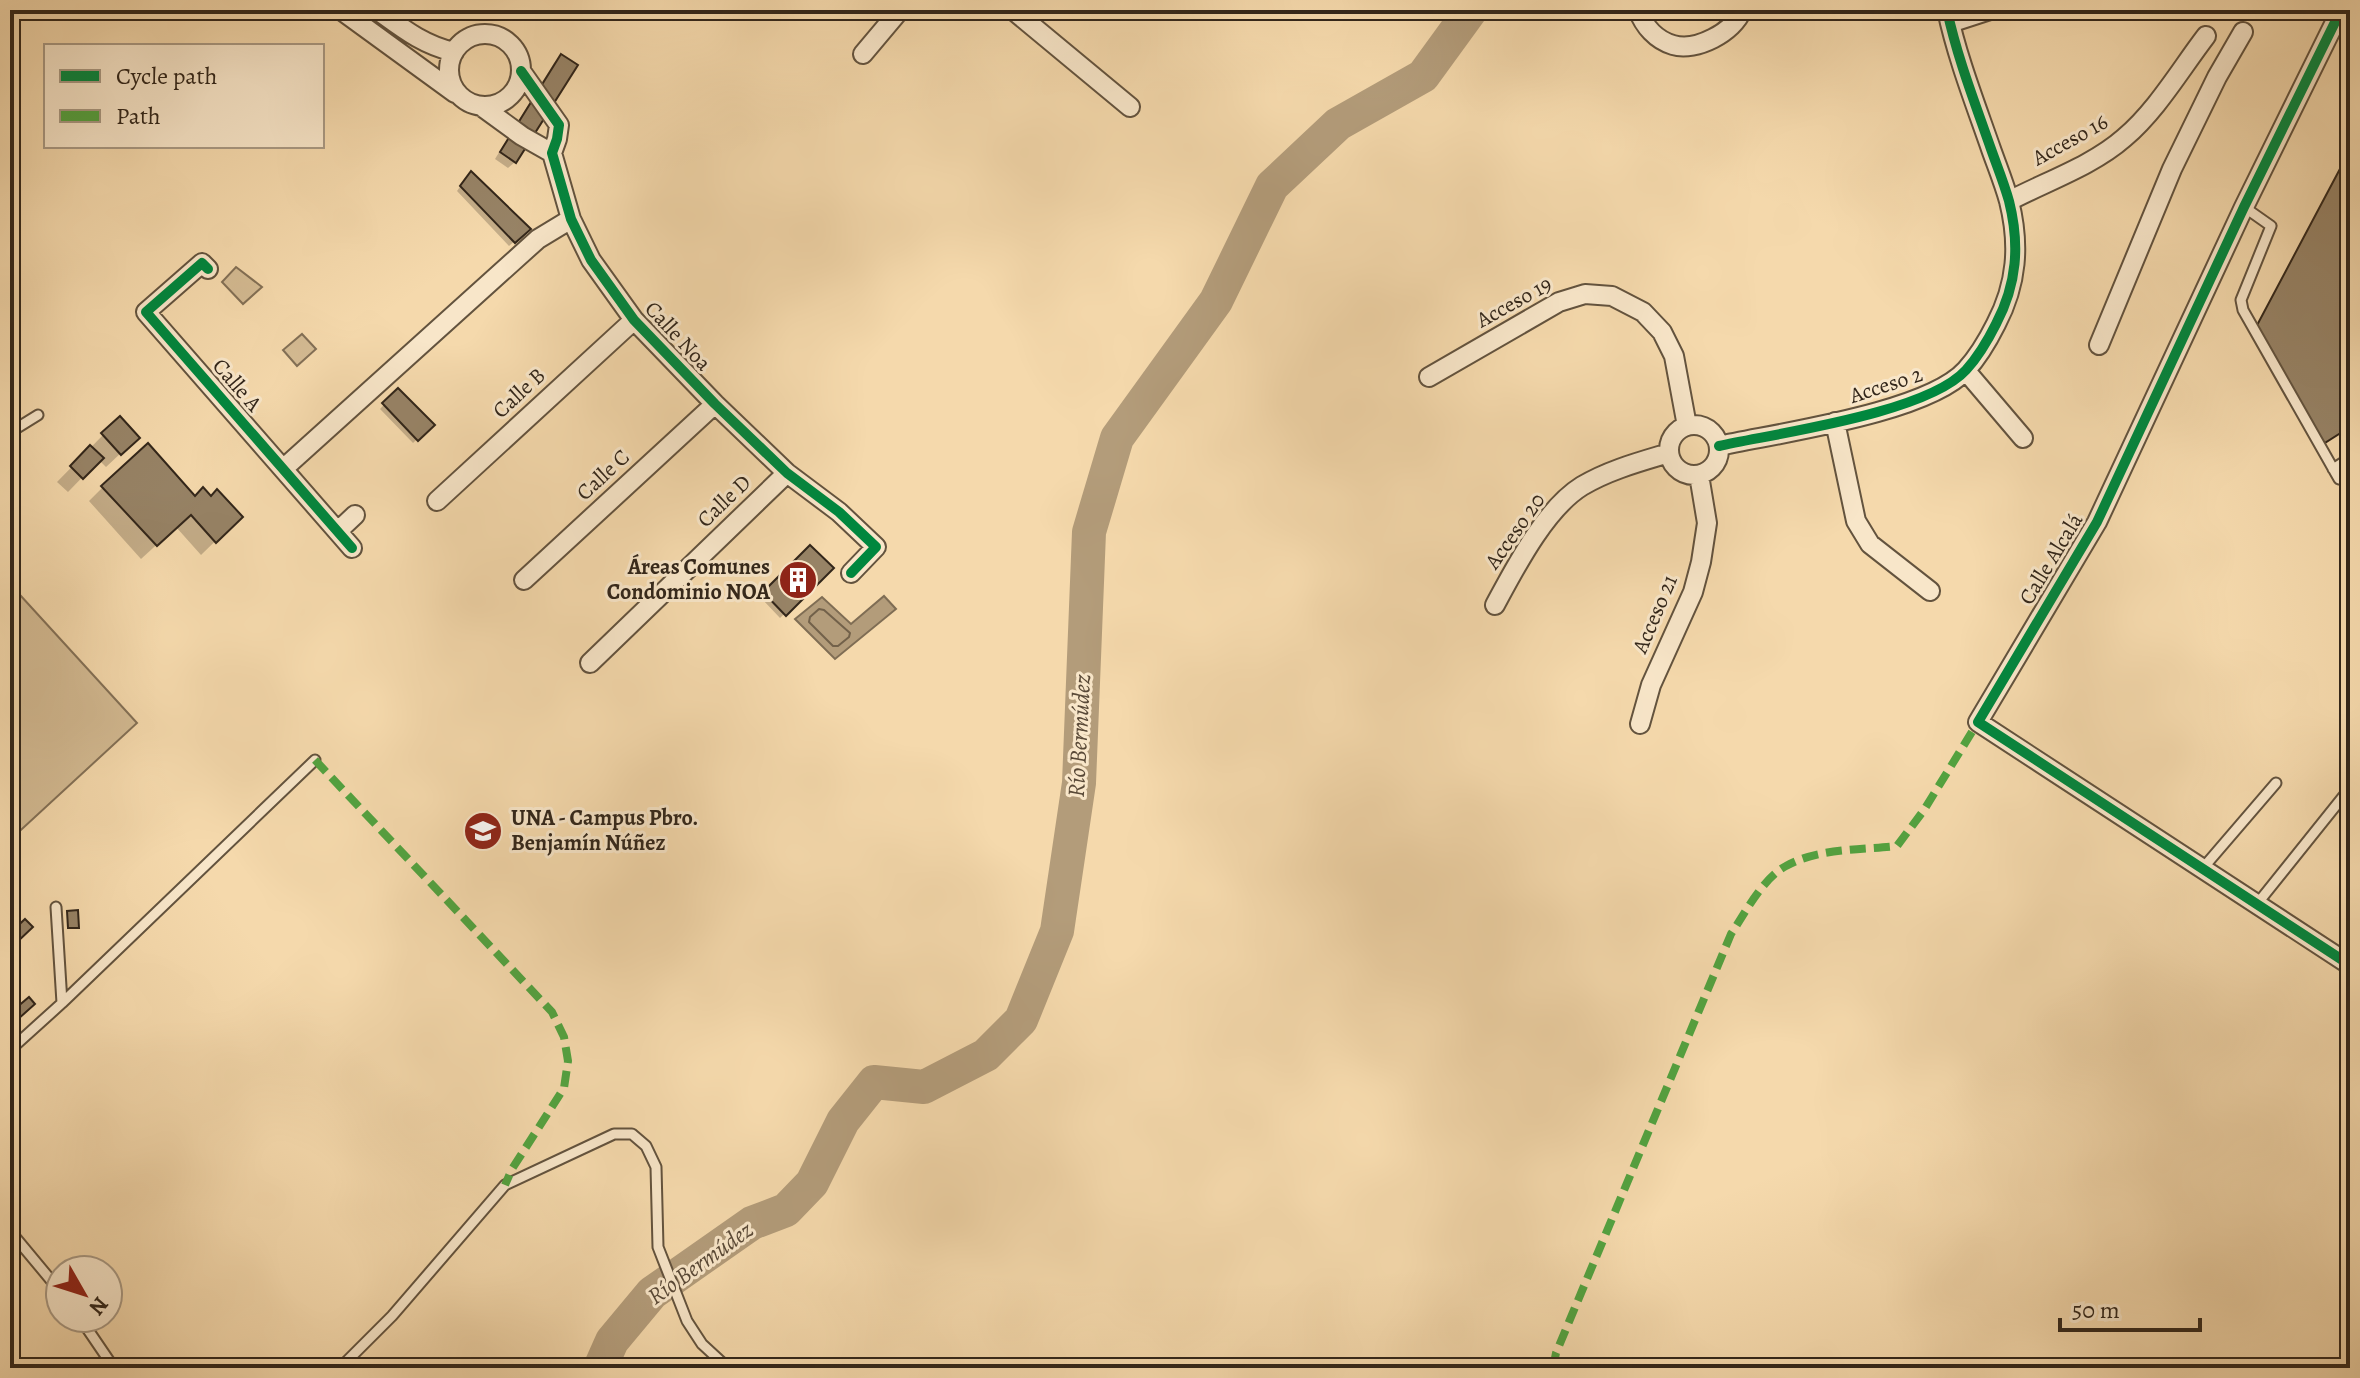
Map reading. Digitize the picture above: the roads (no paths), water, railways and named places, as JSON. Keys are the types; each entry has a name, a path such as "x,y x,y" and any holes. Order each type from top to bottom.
{"street":[{"path":"341,10 459,96 481,106 552,153"},
{"path":"377,10 421,41 454,52"},
{"path":"863,54 900,10"},
{"path":"1013,10 1130,107"},
{"path":"1638,10 1641,19 1657,38 1676,46 1702,42 1725,33 1739,19 1742,10"},
{"path":"1948,16 1990,10"},
{"name":"Calle Alcalá","path":"2341,10 2244,207 2097,522 1978,722 2350,965"},
{"name":"Acceso 2","path":"1719,446 1835,422 1898,406 1934,392 1966,371 1988,340 2005,308 2015,273 2016,244 2009,201 1948,16"},
{"path":"2099,345 2172,169 2243,32"},
{"path":"459,96 449,75 449,63 454,52 461,42 471,36 483,33 495,35 514,48 521,71 519,82 513,93 504,100 481,106"},
{"name":"Acceso 16","path":"2009,201 2092,160 2122,140 2144,118 2206,36"},
{"path":"2186,62 2217,77"},
{"name":"Calle Noa","path":"521,71 559,125 552,153 571,219 591,260 634,320 715,404 787,473 839,512 876,547 851,573"},
{"path":"283,469 538,239 571,219"},
{"name":"Calle A","path":"208,269 202,263 146,312 352,548"},
{"name":"Acceso 19","path":"1429,377 1559,302 1585,294 1612,296 1643,312 1662,332 1674,356 1687,426"},
{"name":"Calle B","path":"437,501 634,320"},
{"path":"1966,371 2023,438"},
{"name":"Calle C","path":"524,580 715,404"},
{"path":"1835,422 1856,521 1870,544 1930,591"},
{"path":"1687,426 1703,427 1710,431 1719,446 1717,461 1699,475 1676,468 1669,453 1673,437 1687,426"},
{"name":"Acceso 20","path":"1495,605 1517,564 1549,517 1579,488 1613,470 1669,453"},
{"name":"Calle D","path":"590,663 787,473"},
{"name":"Acceso 21","path":"1640,724 1651,685 1693,592 1701,562 1707,523 1699,475"},
{"path":"338,531 355,515"}],"lane":[{"path":"2244,207 2271,226 2241,300 2243,310 2339,479"},
{"path":"17,428 38,415"},
{"path":"2333,469 2350,458"},
{"path":"10,1050 315,760"},
{"path":"2203,868 2276,783"},
{"path":"2257,904 2350,788"},
{"path":"56,907 62,1003"},
{"path":"340,1368 392,1316 505,1185 614,1134 632,1134 646,1146 656,1167 658,1247 687,1321 702,1344 728,1368"},
{"path":"10,1231 44,1272"},
{"path":"91,1334 114,1368"}],"water":[{"path":"884,596 896,609 835,659 795,619 822,597 851,624"}],"waterway":[{"name":"Río Bermúdez","path":"600,1368 612,1341 652,1293 752,1223 786,1210 812,1183 843,1121 874,1082 924,1087 986,1055 1021,1020 1057,931 1079,783 1089,532 1117,438 1216,301 1272,186 1338,124 1423,76 1471,10"}],"place":[{"name":"Áreas Comunes Condominio NOA","path":"798,580"},
{"name":"UNA - Campus Pbro. Benjamín Núñez","path":"483,831"}]}
